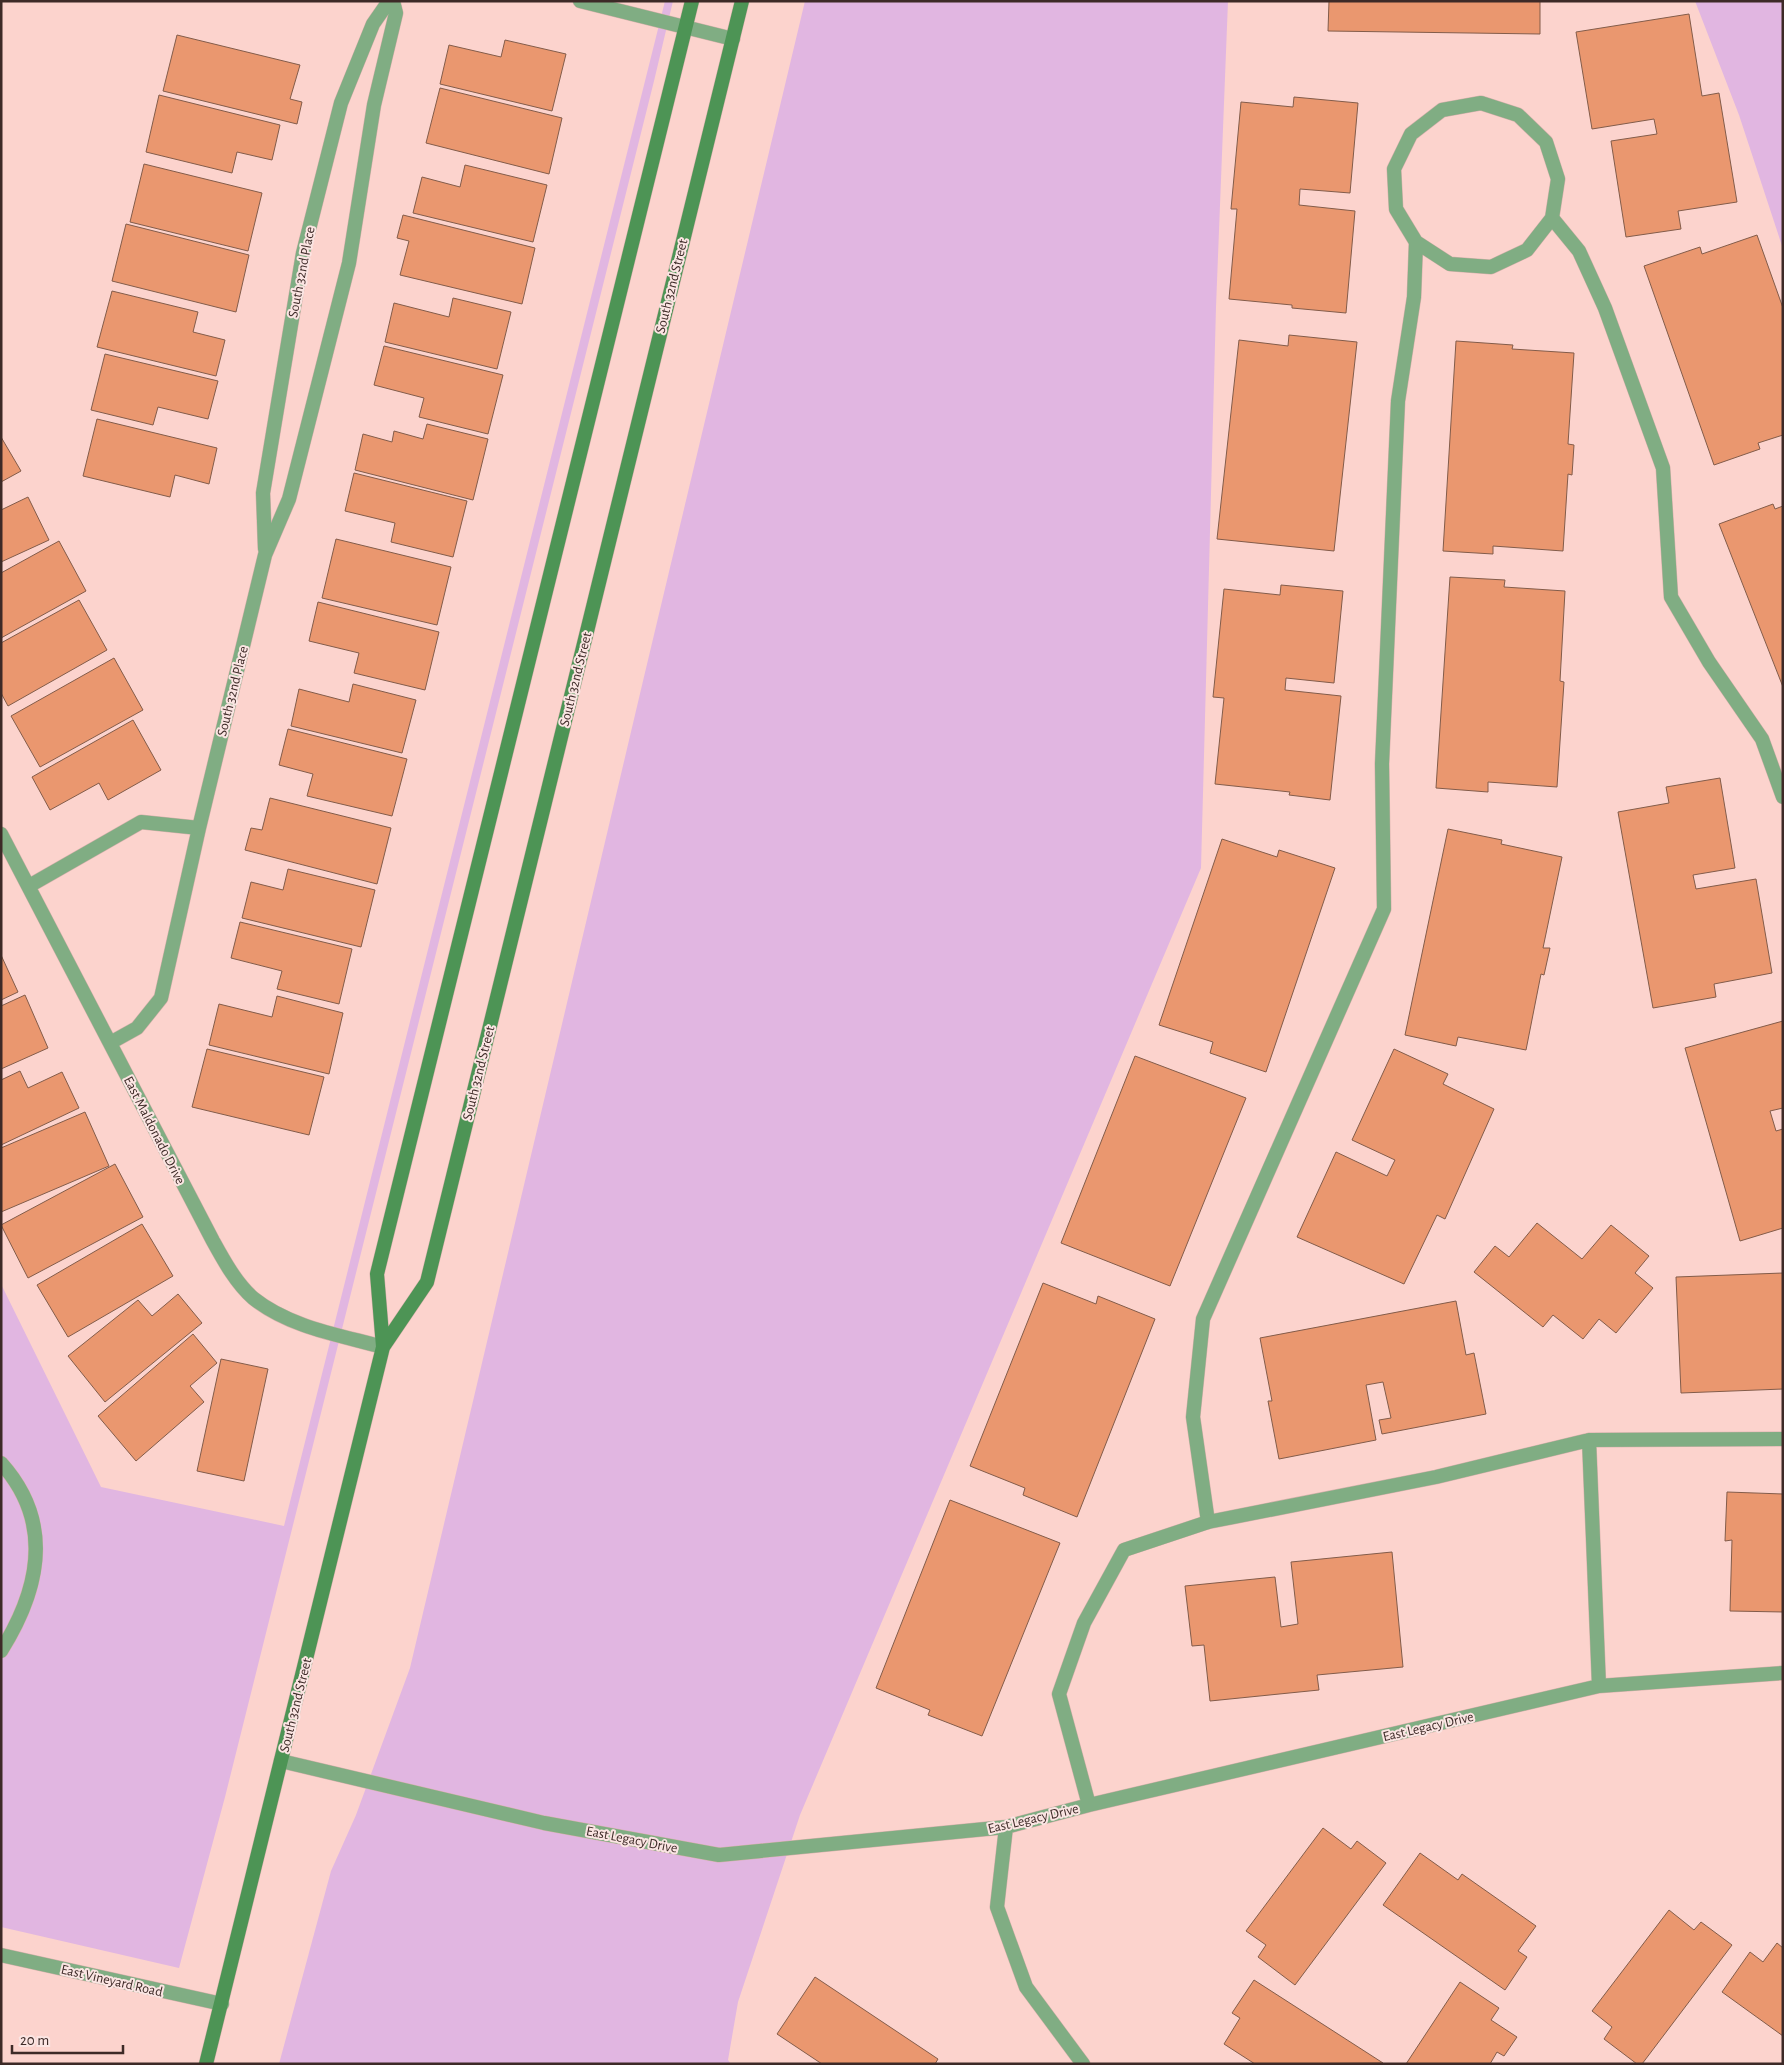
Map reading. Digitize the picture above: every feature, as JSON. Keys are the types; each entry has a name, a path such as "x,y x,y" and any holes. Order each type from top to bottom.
{"main road":[{"name":"South 32nd Street","path":"206,2064 383,1346 377,1274 692,1"},
{"name":"South 32nd Street","path":"383,1346 427,1282 742,1"}],"street":[{"name":"South 32nd Place","path":"265,554 263,493 303,253 341,104 373,24 388,1"},
{"name":"South 32nd Place","path":"110,1043 137,1028 161,998 199,828 265,554 289,499 349,263 374,105 396,12 393,1"},
{"path":"580,1 733,39"},
{"path":"1480,103 1518,115 1546,142 1558,179 1552,218 1527,250 1491,267 1450,264 1416,242 1396,209 1394,169 1411,134 1442,110 1480,103"},
{"path":"1552,218 1579,251 1605,308 1663,468 1671,597 1708,662 1762,739 1783,797"},
{"path":"1208,1522 1193,1417 1203,1319 1384,909 1382,764 1398,402 1414,297 1416,242"},
{"path":"29,886 141,822 199,828"},
{"name":"East Maldonado Drive","path":"1,834 213,1241 232,1273 253,1297 284,1318 383,1346"},
{"path":"1088,1805 1059,1694 1084,1623 1124,1550 1208,1522 1436,1477 1589,1440 1783,1439"},
{"path":"1589,1440 1599,1686"},
{"path":"1,1463 10,1473 32,1512 37,1544 32,1585 14,1630 1,1651"},
{"name":"East Legacy Drive","path":"281,1761 544,1822 720,1856 1006,1827 1088,1805 1599,1686 1783,1673"},
{"path":"1006,1827 997,1907 1026,1987 1083,2064"},
{"name":"East Vineyard Road","path":"1,1955 222,2004"}],"shaded area":[{"path":"665,1 673,1 654,81 225,1797 179,1968 1,1927 1,1284 101,1487 284,1526"},
{"path":"805,1 1228,1 1216,307 1201,868 800,1815 738,2002 728,2060 731,2064 279,2064 331,1871 356,1815 410,1668"},
{"path":"1695,1 1783,1 1783,249 1739,115"}],"building":[{"path":"1329,1 1540,1 1540,34 1328,31"},
{"path":"1689,14 1702,96 1719,93 1737,202 1678,211 1681,229 1626,237 1611,141 1657,134 1654,119 1592,129 1576,32"},
{"path":"177,35 300,65 290,99 302,102 297,124 163,91"},
{"path":"505,40 566,54 552,111 440,84 449,45 501,57"},
{"path":"440,88 562,118 549,174 426,143"},
{"path":"159,95 280,125 272,160 237,152 232,173 146,152"},
{"path":"1294,97 1358,103 1350,193 1300,189 1299,205 1355,211 1346,313 1292,308 1292,305 1229,299 1237,209 1231,209 1241,102 1293,107"},
{"path":"144,164 262,193 248,251 130,222"},
{"path":"465,165 547,185 533,242 413,213 422,177 460,187"},
{"path":"403,215 535,248 522,304 400,275 409,241 397,238"},
{"path":"126,224 249,255 236,312 112,281"},
{"path":"1757,235 1783,308 1783,435 1758,443 1760,449 1714,465 1644,266 1700,247 1702,254"},
{"path":"112,291 198,312 193,332 225,340 216,376 97,347"},
{"path":"453,298 511,312 497,369 385,342 394,303 449,317"},
{"path":"1289,335 1357,342 1334,551 1217,539 1239,340 1288,346"},
{"path":"1456,341 1513,345 1512,349 1574,353 1568,444 1574,445 1572,475 1568,474 1563,551 1493,546 1493,554 1443,551"},
{"path":"384,346 503,375 488,434 419,417 424,398 374,385"},
{"path":"105,354 218,381 208,419 158,407 153,425 91,410"},
{"path":"97,419 217,448 209,484 175,475 170,497 83,476"},
{"path":"427,424 488,439 473,500 355,470 363,434 392,442 394,431 423,439"},
{"path":"1,437 21,471 1,482"},
{"path":"354,473 467,501 453,557 391,542 395,523 345,511"},
{"path":"28,497 49,540 1,562 1,510"},
{"path":"1773,504 1775,509 1783,506 1783,687 1719,524"},
{"path":"336,539 451,567 437,625 322,598"},
{"path":"59,541 86,591 1,638 1,573"},
{"path":"1450,577 1505,580 1504,587 1565,591 1560,681 1564,682 1557,787 1488,782 1488,792 1436,788"},
{"path":"1281,585 1343,591 1334,683 1286,678 1285,690 1341,696 1330,800 1289,795 1290,792 1215,784 1224,698 1213,697 1224,589 1280,595"},
{"path":"79,600 107,650 8,706 1,693 1,643"},
{"path":"318,602 439,632 425,690 354,673 359,653 309,641"},
{"path":"114,658 143,710 40,767 11,716"},
{"path":"353,684 416,700 402,753 291,726 299,689 349,702"},
{"path":"133,720 161,770 108,800 99,783 50,810 32,777"},
{"path":"288,729 407,759 392,816 307,796 313,774 279,765"},
{"path":"1720,778 1735,868 1693,875 1696,889 1756,879 1772,973 1714,984 1716,997 1653,1008 1618,812 1669,803 1666,787"},
{"path":"270,798 391,828 377,884 245,850 251,828 262,830"},
{"path":"1448,829 1502,840 1501,844 1562,857 1543,948 1550,948 1544,975 1541,974 1526,1050 1458,1037 1456,1046 1405,1035"},
{"path":"1222,839 1277,857 1279,850 1335,868 1266,1072 1210,1053 1213,1042 1159,1025"},
{"path":"288,869 375,890 361,947 242,918 251,882 283,890"},
{"path":"240,922 352,949 339,1004 277,989 282,971 231,958"},
{"path":"1,955 18,992 1,1000"},
{"path":"25,995 48,1048 1,1069 1,1006"},
{"path":"277,996 343,1013 329,1074 209,1045 219,1004 272,1017"},
{"path":"1783,1021 1783,1108 1770,1111 1776,1131 1783,1129 1783,1228 1740,1241 1685,1048"},
{"path":"207,1049 324,1077 309,1135 192,1107"},
{"path":"1394,1049 1448,1074 1443,1084 1494,1109 1445,1219 1437,1215 1404,1284 1297,1237 1336,1152 1387,1176 1395,1160 1352,1140"},
{"path":"1135,1056 1246,1098 1170,1286 1061,1243"},
{"path":"20,1071 28,1088 62,1072 79,1108 1,1145 1,1080"},
{"path":"85,1112 109,1166 1,1212 1,1148"},
{"path":"115,1164 143,1217 28,1278 1,1225"},
{"path":"1537,1223 1582,1259 1611,1225 1649,1256 1635,1273 1653,1288 1616,1333 1599,1319 1583,1339 1553,1315 1543,1327 1474,1272 1495,1246 1509,1257"},
{"path":"142,1224 173,1276 68,1337 37,1285"},
{"path":"1783,1273 1783,1389 1681,1393 1676,1277"},
{"path":"1043,1283 1096,1304 1098,1296 1155,1319 1077,1517 1023,1495 1025,1488 970,1466"},
{"path":"178,1294 202,1323 105,1402 68,1356 138,1300 152,1316"},
{"path":"1456,1301 1466,1355 1474,1353 1486,1414 1382,1434 1379,1420 1391,1418 1383,1382 1366,1385 1376,1440 1279,1459 1268,1401 1272,1401 1260,1338"},
{"path":"193,1334 217,1363 190,1386 204,1402 136,1461 98,1416"},
{"path":"221,1359 268,1369 244,1481 197,1471"},
{"path":"1727,1492 1783,1494 1783,1612 1730,1611 1732,1540 1725,1541"},
{"path":"950,1500 1060,1543 982,1736 928,1715 930,1710 876,1688"},
{"path":"1392,1552 1403,1667 1317,1675 1319,1690 1210,1701 1204,1645 1192,1646 1185,1586 1275,1577 1281,1627 1298,1624 1291,1562"},
{"path":"1323,1828 1351,1849 1357,1841 1386,1863 1295,1985 1258,1957 1266,1945 1246,1931"},
{"path":"1420,1853 1458,1880 1462,1874 1536,1926 1518,1951 1527,1957 1505,1990 1383,1905"},
{"path":"1669,1910 1694,1930 1701,1922 1732,1945 1642,2064 1637,2064 1604,2039 1612,2027 1592,2011"},
{"path":"1777,1943 1783,1948 1783,2036 1722,1992 1750,1952 1763,1962"},
{"path":"815,1977 938,2059 935,2064 822,2064 777,2034"},
{"path":"1254,1980 1383,2063 1255,2064 1224,2044 1240,2018 1232,2013"},
{"path":"1460,1982 1499,2008 1491,2020 1517,2037 1504,2056 1497,2052 1490,2064 1406,2064"}]}
